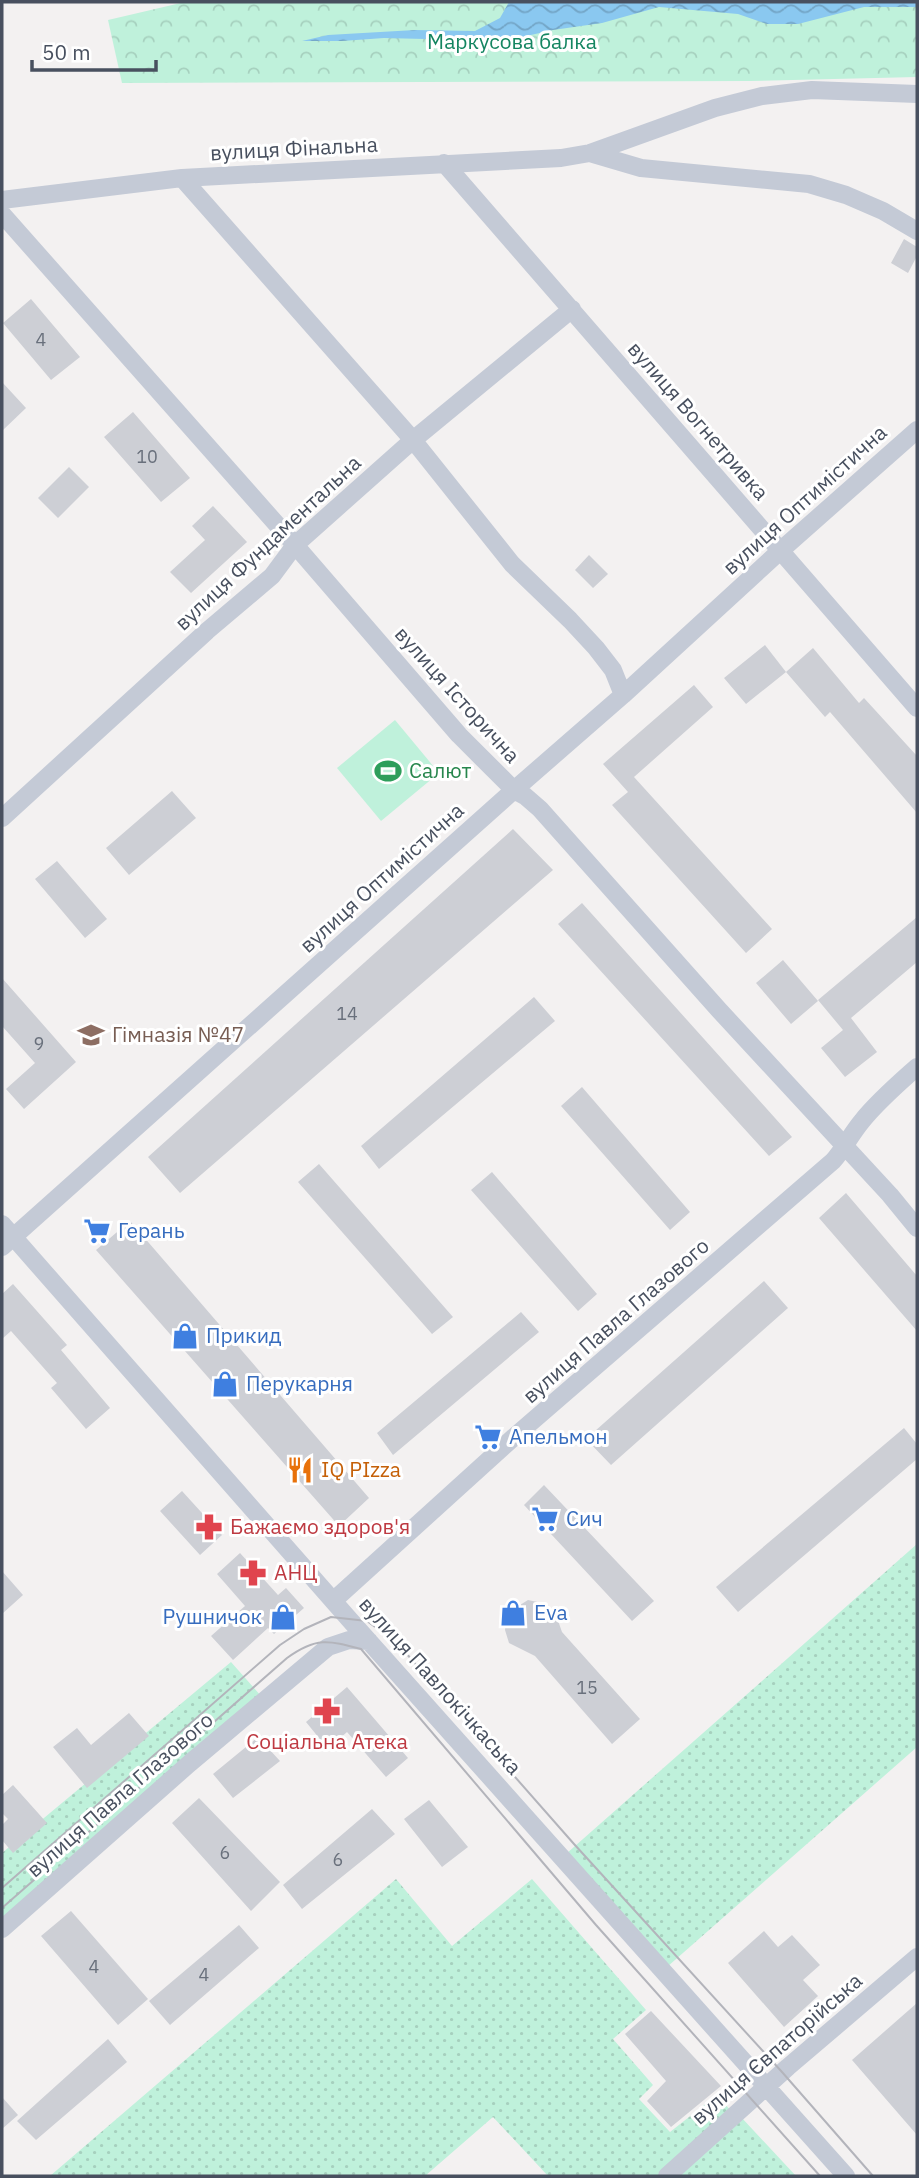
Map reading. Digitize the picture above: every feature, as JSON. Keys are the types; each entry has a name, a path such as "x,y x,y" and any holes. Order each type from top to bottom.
{"street":[{"name":"вулиця Фінальна","path":"2,200 182,178 561,158 590,153 715,108 762,96 811,90 917,94"},
{"name":"вулиця Фінальна","path":"590,153 641,168 810,184 846,195 883,211 917,231"},
{"name":"вулиця Вогнетривка","path":"444,163 917,708"},
{"path":"182,178 413,440 512,564 596,648 613,670 623,695"},
{"name":"вулиця Історична","path":"2,215 295,545 459,735 514,790 531,800 548,817 727,1020 890,1195 917,1228"},
{"name":"вулиця Фундаментальна","path":"2,818 207,631 272,576 295,545 413,440 572,309"},
{"name":"вулиця Оптимістична","path":"6,1236 623,695 917,430"},
{"name":"вулиця Павла Глазового","path":"333,1601 514,1437 833,1161 866,1116 917,1067"},
{"name":"вулиця Павлокічкаська","path":"6,1236 846,2176"},
{"name":"вулиця Павла Глазового","path":"2,1929 327,1647 349,1640 369,1641"},
{"name":"вулиця Євпаторійська","path":"667,2176 788,2067 917,1957"}],"green space":[{"name":"Маркусова балка","path":"185,2 917,2 917,77 750,81 122,83 108,20"},
{"name":"Салют","path":"395,720 439,773 381,821 337,768"},
{"path":"917,1544 917,1747 667,1967 566,1854"},
{"path":"231,1662 269,1705 2,1937 2,1853"},
{"path":"396,1879 452,1946 532,1879 646,2010 613,2039 653,2085 639,2099 670,2132 717,2095 732,2112 659,2176 548,2176 493,2117 425,2176 50,2176"},
{"path":"741,2117 796,2176 676,2176"}],"water":[{"path":"509,2 917,2 917,7 864,7 798,24 767,24 738,14 659,7 602,23 522,37 302,41 328,35 415,30 475,31 500,18"}],"building":[{"path":"904,239 917,247 917,256 908,273 891,263"},
{"path":"31,299 80,357 51,380 3,323"},
{"path":"2,382 26,408 2,431"},
{"path":"133,412 190,478 161,502 104,437"},
{"path":"69,467 89,487 58,518 38,498"},
{"path":"213,506 247,542 191,593 170,572 205,540 192,526"},
{"path":"589,555 608,574 593,588 575,570"},
{"path":"765,645 786,672 746,704 724,678"},
{"path":"813,648 859,703 864,698 917,756 917,813 830,712 825,717 786,672"},
{"path":"694,685 713,707 634,777 772,929 746,953 612,805 628,792 603,764"},
{"path":"172,791 196,818 129,875 106,848"},
{"path":"513,829 553,870 180,1193 148,1157"},
{"path":"57,861 107,919 85,938 35,879"},
{"path":"582,903 792,1137 769,1156 558,924"},
{"path":"917,917 917,962 851,1018 877,1052 845,1077 821,1048 843,1030 818,1000"},
{"path":"783,960 818,1001 791,1024 756,983"},
{"path":"2,978 76,1062 24,1109 6,1089 35,1063 2,1026"},
{"path":"534,997 555,1021 379,1169 361,1146"},
{"path":"582,1087 690,1212 670,1230 561,1106"},
{"path":"319,1164 453,1317 432,1334 298,1182"},
{"path":"492,1172 597,1294 578,1311 471,1190"},
{"path":"846,1193 917,1276 917,1331 819,1218"},
{"path":"130,1221 369,1498 339,1526 96,1250"},
{"path":"764,1281 788,1308 611,1465 586,1439"},
{"path":"13,1284 67,1345 61,1350 110,1408 86,1429 51,1388 57,1383 11,1331 2,1339 2,1294"},
{"path":"521,1312 539,1332 393,1455 377,1433"},
{"path":"904,1428 917,1444 917,1459 738,1612 716,1587"},
{"path":"544,1485 654,1601 632,1621 524,1505"},
{"path":"182,1491 222,1535 200,1555 160,1511"},
{"path":"240,1553 278,1595 286,1588 304,1608 274,1634 268,1628 233,1660 211,1636 245,1606 217,1574"},
{"path":"2,1571 23,1595 2,1614"},
{"path":"528,1600 542,1603 555,1612 562,1632 640,1719 612,1744 535,1656 509,1643 505,1630 506,1619 512,1610"},
{"path":"347,1687 408,1758 386,1777 347,1732 328,1749 306,1722"},
{"path":"129,1713 149,1736 87,1788 53,1747 77,1728 91,1745"},
{"path":"258,1737 280,1761 233,1798 213,1774"},
{"path":"13,1785 47,1823 13,1853 2,1840 2,1825 8,1819 2,1813 2,1795"},
{"path":"199,1798 280,1882 251,1911 172,1823"},
{"path":"429,1800 468,1847 442,1867 404,1819"},
{"path":"372,1809 395,1834 302,1909 283,1885"},
{"path":"71,1911 148,1999 118,2025 41,1936"},
{"path":"239,1925 259,1948 170,2025 149,2001"},
{"path":"764,1931 778,1947 792,1935 820,1965 803,1980 818,1996 784,2027 728,1963"},
{"path":"917,2003 917,2135 852,2060"},
{"path":"651,2011 721,2086 671,2127 647,2101 666,2081 625,2034"},
{"path":"108,2039 127,2062 36,2140 17,2121"},
{"path":"2,2097 18,2115 2,2129"}],"tram line":[{"path":"2,1888 280,1645 304,1629 331,1617 367,1621 398,1644 873,2176"},
{"path":"2,1908 287,1658 306,1646 322,1642 361,1649 596,1925 820,2176"}],"place":[{"name":"Салют","path":"388,771"},
{"name":"Гімназія №47","path":"91,1035"},
{"name":"Герань","path":"97,1231"},
{"name":"Прикид","path":"185,1336"},
{"name":"Перукарня","path":"225,1384"},
{"name":"Апельмон","path":"488,1437"},
{"name":"IQ PIzza","path":"300,1470"},
{"name":"Сич","path":"545,1519"},
{"name":"Бажаємо здоров'я","path":"209,1527"},
{"name":"АНЦ","path":"253,1573"},
{"name":"Eva","path":"513,1613"},
{"name":"Рушничок","path":"283,1617"},
{"name":"Соціальна Атека","path":"327,1711"}]}
